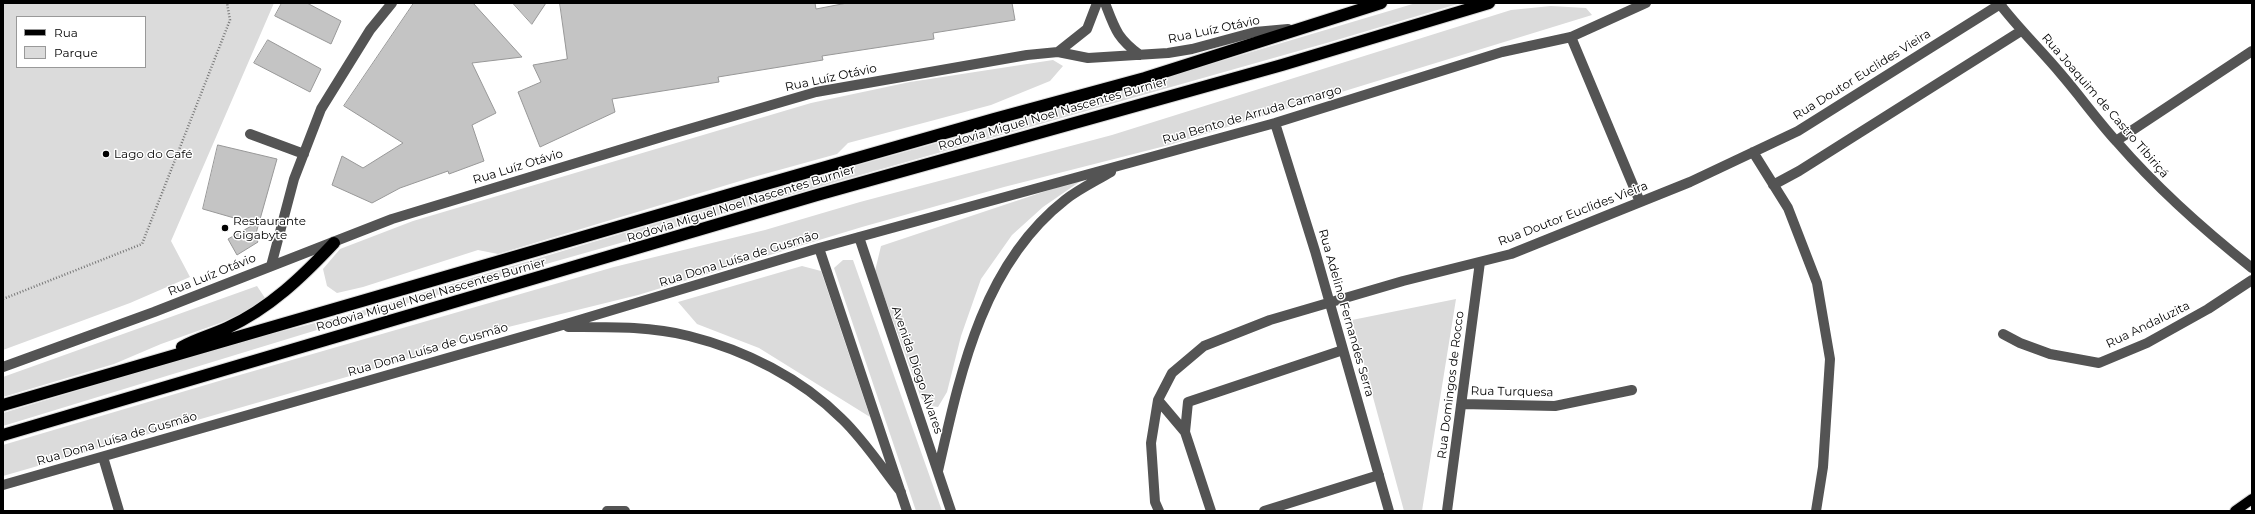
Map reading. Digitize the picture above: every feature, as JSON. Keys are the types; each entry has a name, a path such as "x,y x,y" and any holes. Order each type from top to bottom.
{"highway":[{"name":"Rodovia Miguel Noel Nascentes Burnier","path":"3,405 160,358 280,325 986,121 1146,78 1382,3"},
{"name":"Rodovia Miguel Noel Nascentes Burnier","path":"3,435 629,252 817,195 1282,65 1489,3"},
{"path":"160,358 197,339 226,328 267,306 294,283 334,243"}],"main road":[{"path":"2235,511 2252,499"}],"street":[{"path":"271,266 294,179 321,108 370,30 392,3"},
{"path":"1058,52 1087,29 1097,3"},
{"path":"1105,3 1113,24 1124,43 1140,55"},
{"name":"Rua Bento de Arruda Camargo","path":"859,237 1275,123 1502,52 1571,37 1646,3"},
{"name":"Rua Joaquim de Castro Tibiriçá","path":"2001,3 2022,31 2060,72 2116,141 2155,183 2226,247 2252,268"},
{"name":"Rua Doutor Euclides Vieira","path":"1158,511 1155,502 1151,443 1158,400 1172,373 1204,346 1270,320 1511,254 1690,182 1798,131 2001,3"},
{"name":"Rua Luíz Otávio","path":"3,367 154,312 334,243 392,219 816,92 994,60 1058,52 1088,58 1140,55 1192,49 1254,32 1304,28"},
{"path":"1773,185 1799,171 2022,31"},
{"path":"1571,37 1640,202"},
{"path":"2116,141 2252,51"},
{"name":"Rua Adelino Fernandes Serra","path":"1275,123 1330,303 1389,511"},
{"path":"250,134 304,154"},
{"path":"1752,152 1788,208 1817,283 1830,359 1823,466 1816,511"},
{"path":"938,471 965,364 981,314 1005,267 1031,232 1065,200 1120,166"},
{"name":"Rua Dona Luísa de Gusmão","path":"3,485 556,327 859,237"},
{"name":"Avenida Diogo Álvares","path":"859,237 951,511"},
{"path":"819,248 907,511"},
{"name":"Rua Domingos de Rocco","path":"1447,511 1480,262"},
{"name":"Rua Andaluzita","path":"2003,334 2020,343 2050,354 2099,363 2147,343 2208,309 2252,280"},
{"path":"556,327 625,327 688,335 738,351 795,381 842,419 901,492"},
{"path":"1185,432 1188,402 1343,350"},
{"name":"Rua Turquesa","path":"1462,404 1555,406 1632,390"},
{"path":"1158,400 1185,432 1211,511"},
{"path":"103,457 119,511"},
{"path":"1264,511 1379,475"},
{"path":"607,511 625,511"}],"path":[{"path":"3,299 142,244 230,20 227,3"}],"green space":[{"name":"Lago do Café","path":"3,3 274,3 171,241 190,277 130,303 3,350"},
{"path":"1416,3 1461,3 1330,42 366,315 3,426 3,413 239,342 347,315 758,193 1090,100"},
{"path":"1551,6 1586,8 1592,15 1169,145 1004,187 862,227 638,295 484,333 395,363 3,476 3,445 614,267 765,230 860,202 1112,135 1511,10"},
{"path":"1053,60 1063,66 1050,81 991,105 848,143 837,154 750,178 498,254 478,250 363,287 337,293 327,286 323,269 340,249 413,221 811,103 910,82"},
{"path":"1085,178 1043,207 1012,235 981,279 961,336 947,392 938,407 931,406 921,398 875,271 881,246"},
{"path":"843,260 853,260 942,511 916,511 834,268"},
{"path":"802,266 821,271 870,417 759,348 697,324 678,302"},
{"path":"257,286 267,301 223,322 161,344 114,364 3,397 3,377"},
{"path":"1456,299 1422,511 1404,511 1352,320"}],"building":[{"path":"282,3 307,3 341,21 331,44 275,16"},
{"path":"414,3 473,3 522,57 472,63 496,113 472,125 484,161 449,174 448,171 400,188 372,203 332,185 342,156 363,168 403,143 344,106"},
{"path":"513,3 546,3 532,24"},
{"path":"560,3 815,3 816,9 847,3 1012,3 1015,20 933,33 934,39 822,56 823,60 718,77 719,82 612,99 615,112 540,147 518,92 541,82 533,65 567,59"},
{"path":"268,40 321,69 310,92 254,63"},
{"path":"218,145 277,159 255,237 258,242 237,255 228,239 255,224 203,209"}],"place":[{"name":"Lago do Café","path":"106,154"},
{"name":"Restaurante Gigabyte","path":"225,228"}]}
